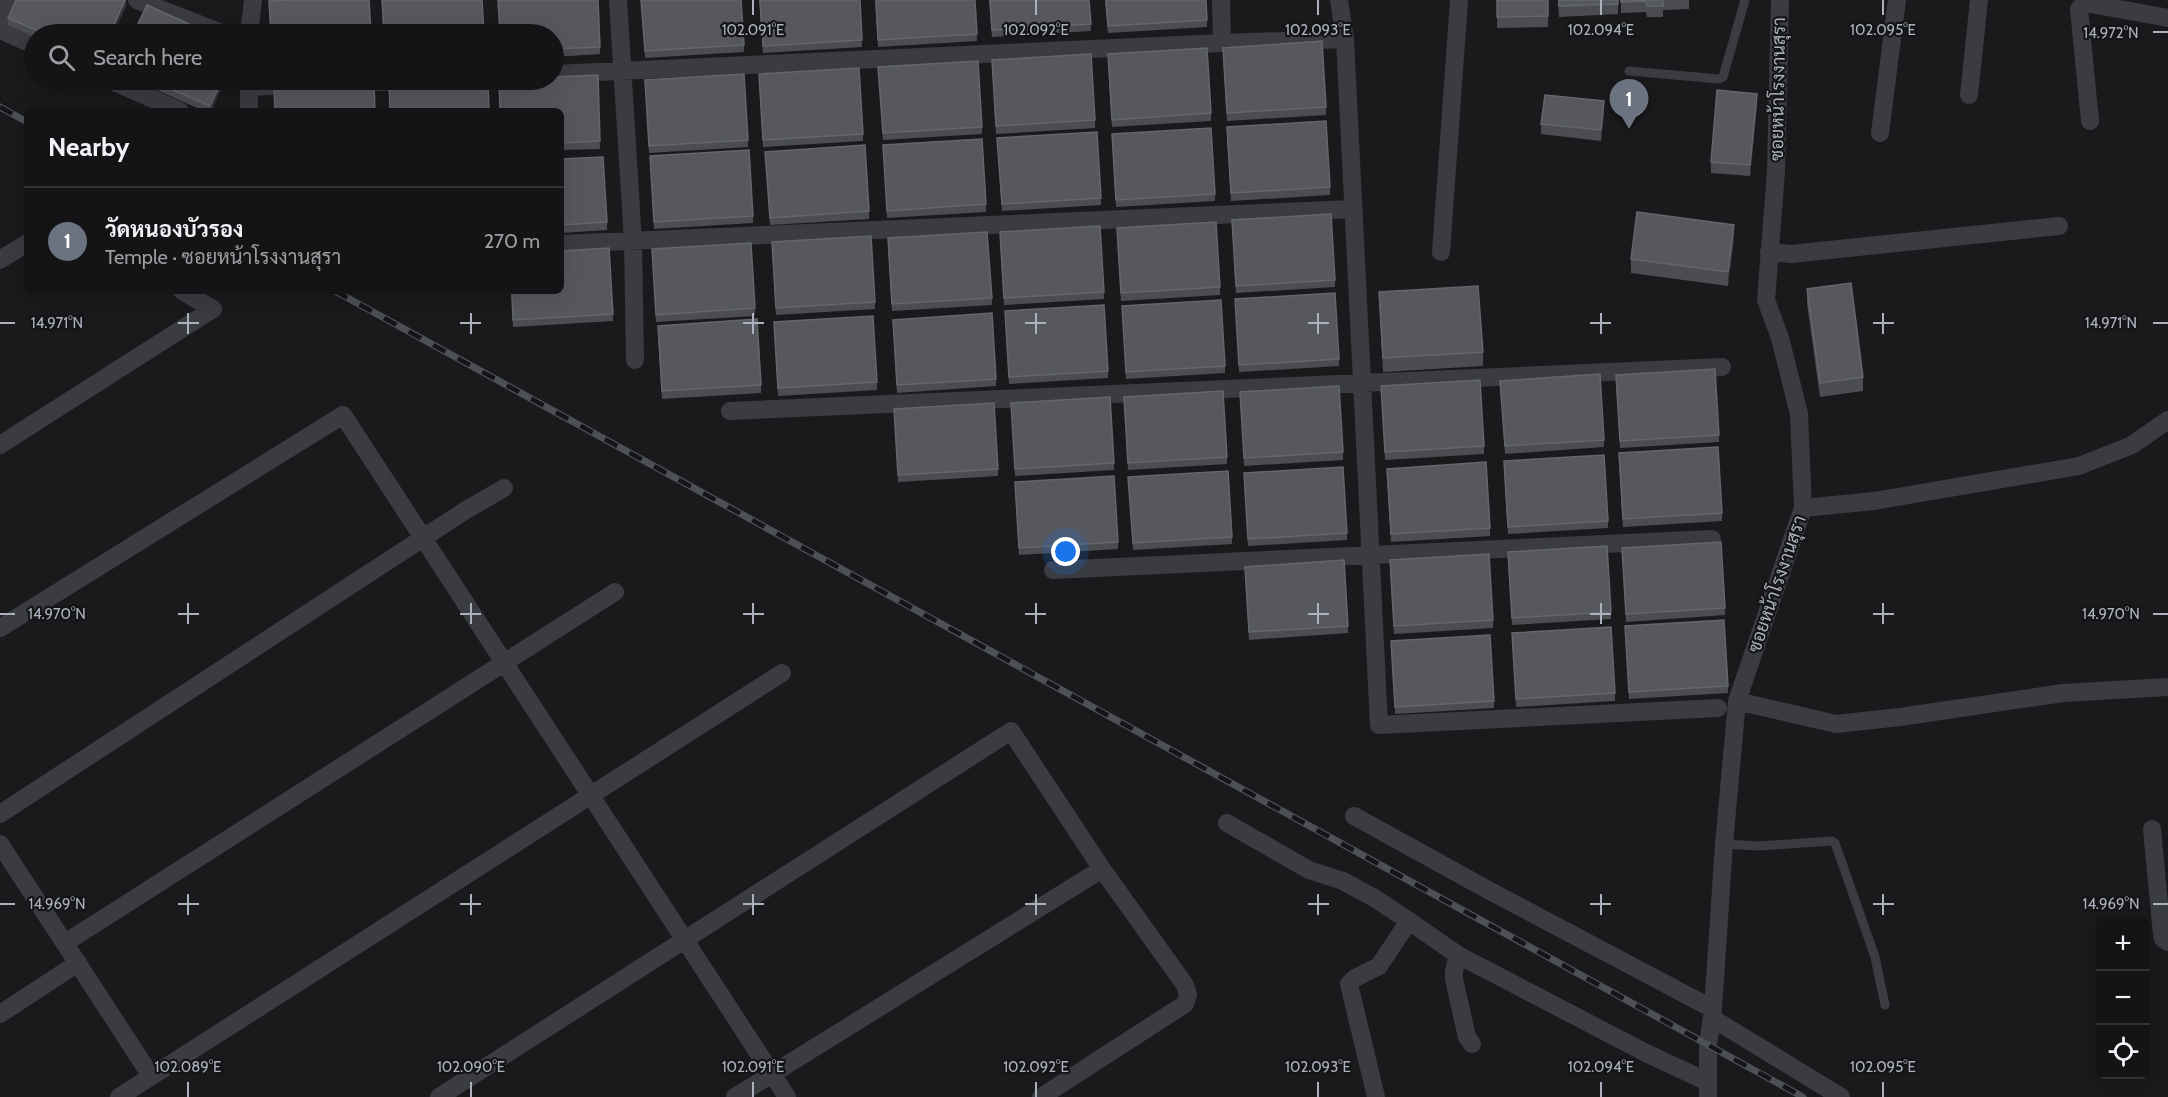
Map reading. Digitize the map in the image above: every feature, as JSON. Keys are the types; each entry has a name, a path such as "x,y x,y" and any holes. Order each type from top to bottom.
{"street":[{"path":"0,21 9,0"},
{"path":"137,0 198,24"},
{"path":"250,24 253,0"},
{"path":"618,0 633,242 635,360"},
{"path":"1221,0 1222,43"},
{"path":"1339,0 1344,39 1379,725 1718,708"},
{"path":"1441,252 1459,0"},
{"name":"ซอยหน้าโรงงานสุรา","path":"1708,1090 1708,1045 1737,701 1803,508 1799,414 1780,338 1766,300 1776,172 1780,0"},
{"path":"1880,133 1897,0"},
{"path":"1969,95 1980,0"},
{"path":"2090,121 2079,9 2084,4 2091,4 2168,18"},
{"path":"0,30 24,41"},
{"path":"564,74 1344,39"},
{"path":"133,90 173,108"},
{"path":"249,90 249,108"},
{"path":"564,244 1352,209"},
{"path":"1768,252 1791,254 2059,226"},
{"path":"0,260 24,245"},
{"path":"0,445 213,309 187,294"},
{"path":"729,411 1362,381 1722,367"},
{"path":"0,628 343,415 787,1097"},
{"path":"1803,508 1874,501 2079,466 2132,445 2168,420"},
{"path":"0,814 466,510 504,488"},
{"path":"1053,570 1712,539"},
{"path":"65,943 273,808 615,592"},
{"path":"119,1097 782,673"},
{"path":"1737,701 1836,723 1900,717 2063,693 2168,687"},
{"path":"439,1097 1011,731 1102,868 1185,985 1188,995 1185,1004 1041,1097"},
{"path":"1354,816 1712,1013 1841,1097"},
{"path":"1227,824 1310,870 1343,881 1376,899 1458,955 1636,1048 1708,1090"},
{"path":"2152,829 2162,935 2163,939 2168,942"},
{"path":"0,844 151,1076"},
{"path":"735,1097 1102,868"},
{"path":"1376,1097 1349,984 1355,978 1379,966 1410,921"},
{"path":"1458,955 1454,979 1467,1037 1472,1044"},
{"path":"0,1014 78,963"}],"lane":[{"path":"1629,71 1719,79 1723,77 1745,0"},
{"path":"1724,843 1758,846 1836,843 1875,957 1886,1005"}],"building":[{"path":"16,0 125,0 114,24 24,25 8,18"},
{"path":"369,0 370,24 270,24 269,1"},
{"path":"382,0 482,0 483,24 383,24"},
{"path":"498,0 598,0 600,47 564,49 564,24 499,24"},
{"path":"641,0 741,0 744,45 645,51"},
{"path":"760,0 860,0 862,40 763,46"},
{"path":"876,0 975,0 977,34 878,40"},
{"path":"990,0 1089,0 1091,24 992,30"},
{"path":"1106,0 1206,0 1207,20 1108,26"},
{"path":"1497,0 1548,0 1548,16 1497,17"},
{"path":"1559,0 1618,0 1618,4 1559,6"},
{"path":"1621,0 1663,0 1663,6 1647,6 1646,1 1621,2"},
{"path":"147,5 189,24 138,24"},
{"path":"1322,41 1326,107 1227,113 1223,48"},
{"path":"1207,48 1211,113 1112,120 1108,54"},
{"path":"1091,54 1095,120 996,126 992,60"},
{"path":"978,61 982,127 883,133 878,67"},
{"path":"859,68 863,134 763,140 759,74"},
{"path":"744,74 748,140 649,146 645,80"},
{"path":"598,75 600,141 564,143 564,108 500,108 499,90 564,90 564,77"},
{"path":"173,90 217,90 210,106"},
{"path":"274,90 374,90 375,108 275,108"},
{"path":"389,90 488,90 489,108 390,108"},
{"path":"1717,90 1757,94 1750,165 1711,162"},
{"path":"1545,95 1604,101 1601,130 1541,124"},
{"path":"1326,121 1330,187 1231,193 1227,127"},
{"path":"1211,128 1215,194 1116,200 1112,134"},
{"path":"1097,132 1101,198 1002,204 997,138"},
{"path":"982,139 986,204 887,211 883,145"},
{"path":"865,145 869,211 770,218 765,152"},
{"path":"749,150 753,216 654,222 650,156"},
{"path":"603,157 607,222 564,225 564,159"},
{"path":"1637,212 1734,225 1728,272 1631,259"},
{"path":"1331,214 1335,280 1236,286 1232,220"},
{"path":"1216,222 1220,287 1121,293 1117,228"},
{"path":"1100,226 1104,292 1004,298 1000,232"},
{"path":"987,232 992,298 892,304 888,238"},
{"path":"871,236 875,302 776,308 772,242"},
{"path":"751,243 755,308 656,315 652,249"},
{"path":"609,248 613,314 513,320 512,294 564,294 564,251"},
{"path":"1851,283 1863,377 1820,383 1807,289"},
{"path":"1478,286 1483,352 1383,358 1379,292"},
{"path":"1335,293 1339,359 1239,365 1235,299"},
{"path":"1221,300 1225,366 1126,372 1122,306"},
{"path":"1104,305 1108,371 1009,377 1005,311"},
{"path":"992,313 996,379 897,385 893,320"},
{"path":"873,316 877,382 778,388 774,322"},
{"path":"757,319 761,385 662,391 658,326"},
{"path":"1715,369 1719,435 1620,441 1616,375"},
{"path":"1600,374 1604,440 1505,446 1500,381"},
{"path":"1480,380 1484,446 1385,452 1381,386"},
{"path":"1339,386 1343,452 1244,458 1240,392"},
{"path":"1223,391 1227,457 1128,463 1124,397"},
{"path":"1110,397 1114,463 1015,469 1011,403"},
{"path":"994,403 998,469 898,475 894,409"},
{"path":"1718,447 1722,513 1623,519 1619,453"},
{"path":"1604,455 1608,521 1508,527 1504,461"},
{"path":"1486,462 1490,528 1391,534 1387,469"},
{"path":"1343,467 1347,533 1248,539 1244,473"},
{"path":"1228,471 1232,537 1133,543 1128,477"},
{"path":"1114,476 1118,542 1019,548 1015,482"},
{"path":"1721,542 1725,608 1626,614 1622,548"},
{"path":"1607,546 1611,612 1512,618 1508,552"},
{"path":"1489,554 1493,620 1394,626 1390,560"},
{"path":"1344,560 1348,626 1249,632 1245,567"},
{"path":"1724,620 1728,686 1629,692 1625,626"},
{"path":"1611,627 1615,693 1516,699 1512,633"},
{"path":"1490,635 1494,701 1395,707 1391,641"}],"railway":[{"path":"0,107 24,120"},
{"path":"340,294 1803,1097"}],"place":[{"name":"วัดหนองบัวรอง","path":"1629,129"}]}
